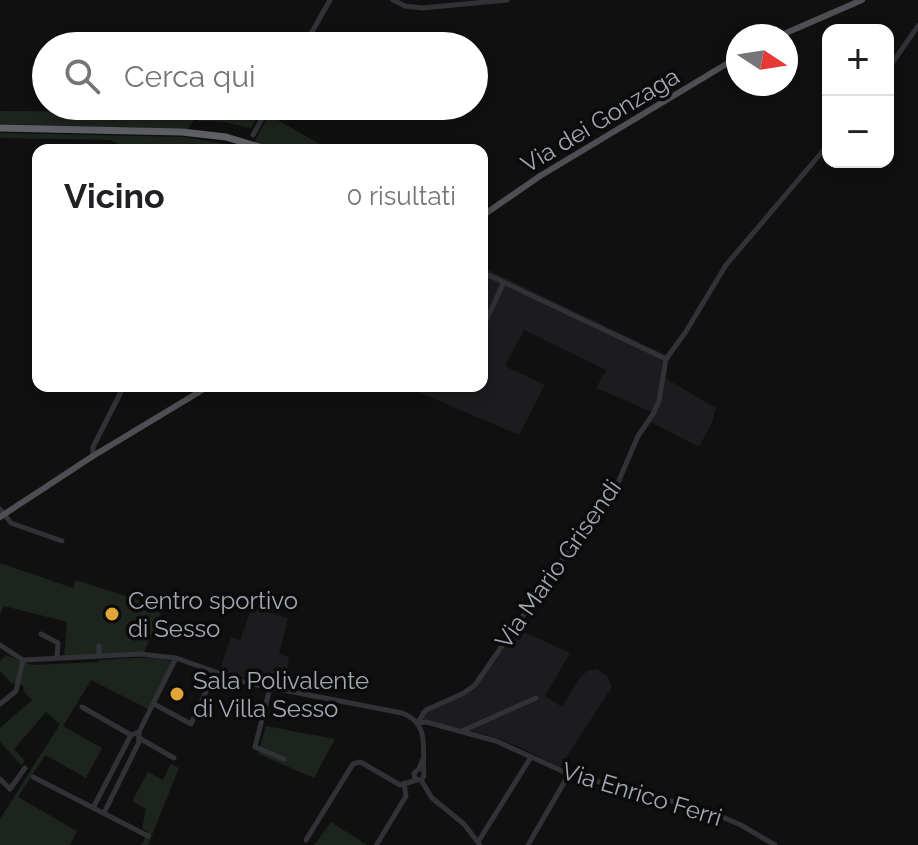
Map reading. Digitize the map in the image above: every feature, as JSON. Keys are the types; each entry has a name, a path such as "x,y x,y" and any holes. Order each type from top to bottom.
{"highway":[{"path":"0,128 182,132 226,137 249,144"}],"main road":[{"path":"798,28 862,0"},
{"name":"Via dei Gonzaga","path":"488,212 540,176 726,64"},
{"path":"1,513 199,392"}],"street":[{"path":"312,32 330,0"},
{"path":"393,0 405,6 422,8 507,0"},
{"path":"894,60 918,26"},
{"path":"253,135 261,120"},
{"name":"Via Mario Grisendi","path":"418,723 426,710 475,685 567,552 614,492 638,436 659,401 666,359 726,265 822,152"},
{"path":"488,275 666,359"},
{"path":"488,316 504,282"},
{"path":"93,456 93,447 121,392"},
{"path":"1,513 11,523 62,541"},
{"path":"41,634 58,643 57,658"},
{"path":"0,645 23,660 16,691 0,704"},
{"path":"99,646 99,656"},
{"name":"Via Enrico Ferri","path":"23,660 140,654 176,658 270,688 402,713 418,723 426,722 496,741 569,774 708,811 741,825 775,845"},
{"path":"104,813 176,658"},
{"path":"154,704 191,724 209,685"},
{"path":"270,688 255,747 284,759"},
{"path":"461,731 536,698"},
{"path":"82,707 131,735 139,735 174,758"},
{"path":"418,723 423,736 420,776 426,788 432,798 464,824 479,844 531,757"},
{"path":"93,808 131,735"},
{"path":"306,840 353,764 360,762 400,785 420,776"},
{"path":"0,779 10,789 25,768"},
{"path":"528,845 569,774"},
{"path":"33,777 148,836"},
{"path":"377,844 406,796 405,783"}],"shaded area":[{"path":"0,111 32,111 32,120 194,120 188,129 0,124"},
{"path":"256,120 251,128 224,122 197,121"},
{"path":"266,120 278,120 320,144 253,144"},
{"path":"0,133 185,137 225,144 119,144 110,140 0,138"},
{"path":"488,270 668,356 665,378 716,408 699,447 648,421 652,412 596,388 606,370 524,330 505,366 545,385 519,435 418,392 488,392"},
{"name":"Centro sportivo di Sesso","path":"0,563 73,588 76,580 163,608 144,652 64,656 67,622 4,606 0,614"},
{"path":"252,607 288,618 279,654 289,657 284,686 220,670 231,637 240,640"},
{"path":"516,628 570,653 545,696 562,707 588,670 597,669 607,676 612,687 560,767 487,735 424,720 419,711 470,689"},
{"path":"6,655 32,665 137,658 174,662 150,710 91,680 63,726 102,748 86,778 45,755 18,797 77,831 70,845 0,845 0,819 60,724 46,712 14,749 25,761 21,765 0,742 0,728 32,700 23,690 24,686 11,683 0,671 0,661"},
{"path":"266,726 335,739 314,778 258,754"},
{"path":"171,764 179,768 148,845 140,845 148,832 142,829 146,809 132,801 148,772 163,780"},
{"path":"331,822 367,845 314,845"}],"place":[{"name":"Centro sportivo di Sesso","path":"112,614"},
{"name":"Sala Polivalente di Villa Sesso","path":"177,694"}]}
